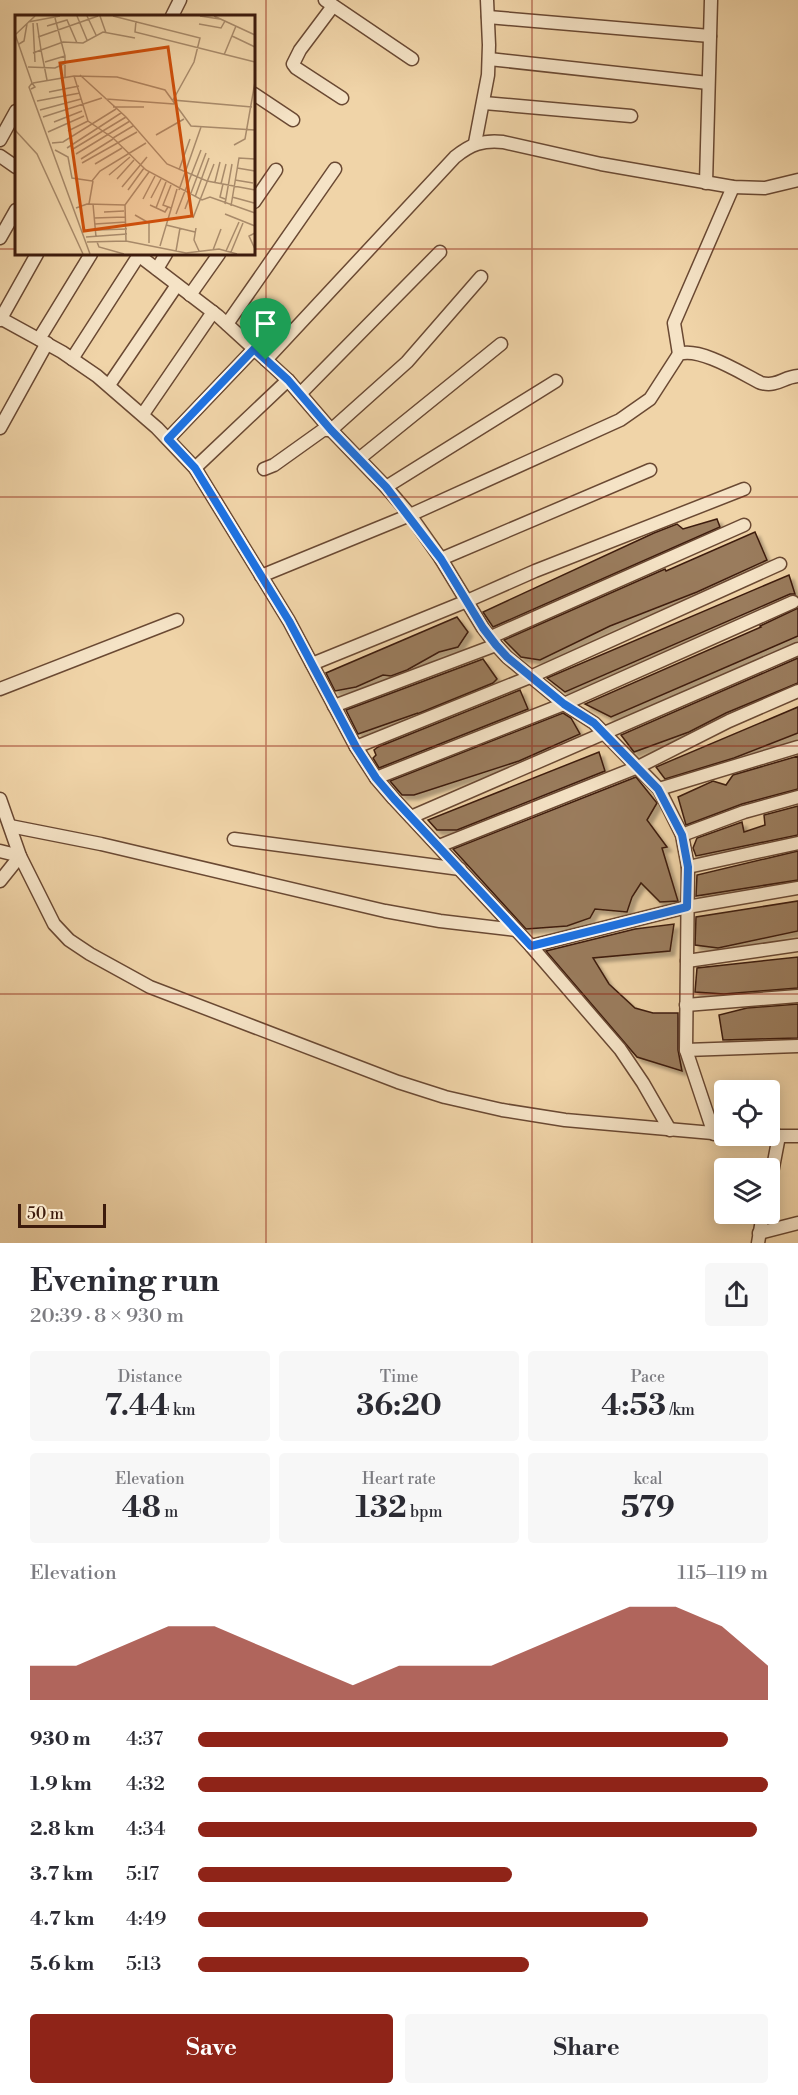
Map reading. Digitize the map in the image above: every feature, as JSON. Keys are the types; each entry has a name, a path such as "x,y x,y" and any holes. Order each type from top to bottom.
{"street":[{"path":"172,15 180,0"},
{"path":"476,143 489,59 487,0"},
{"path":"706,183 711,0"},
{"path":"342,98 293,64 329,3 412,59"},
{"path":"488,17 710,36"},
{"path":"489,59 708,83"},
{"path":"255,97 293,120"},
{"path":"484,103 631,116"},
{"path":"0,140 15,113"},
{"path":"266,360 455,157 476,143 503,142 601,164 733,187 765,188 798,180"},
{"path":"0,156 15,166"},
{"path":"227,324 335,169"},
{"path":"255,201 276,170"},
{"path":"261,576 410,515 620,420 650,399 679,354 674,323 733,187"},
{"path":"0,238 15,212"},
{"path":"300,394 440,252"},
{"path":"36,255 0,319 43,341 109,385 143,414 195,468 289,621 356,747 376,778 531,946 620,1049 643,1083 669,1130"},
{"path":"0,428 43,341 90,255"},
{"path":"72,359 137,255"},
{"path":"139,255 213,312 288,380 410,515 493,641 564,704 594,723 658,789 682,835 688,867 686,1050 714,1121"},
{"path":"157,269 165,255"},
{"path":"190,295 218,255"},
{"path":"264,469 274,465 323,430 331,430 406,362 481,277"},
{"path":"109,385 177,285"},
{"path":"143,414 213,312"},
{"path":"360,458 501,344"},
{"path":"168,439 254,349"},
{"path":"679,354 689,352 704,356 770,385 798,376"},
{"path":"195,468 288,380"},
{"path":"386,487 556,381"},
{"path":"441,559 650,470"},
{"path":"312,664 467,602 535,571 744,489"},
{"path":"334,706 493,641 744,525"},
{"path":"356,747 530,676 780,564"},
{"path":"376,778 564,704 793,602"},
{"path":"0,689 177,621"},
{"path":"411,817 798,649"},
{"path":"439,846 638,767 729,721 798,691"},
{"path":"658,789 798,747"},
{"path":"682,835 744,812 798,797"},
{"path":"0,799 20,856 54,924 69,940 90,954 150,987 445,1098 565,1120 714,1134"},
{"path":"10,826 101,844 385,911 440,921 516,930"},
{"path":"234,839 460,869"},
{"path":"688,867 798,843"},
{"path":"0,851 20,856"},
{"path":"0,881 20,856"},
{"path":"531,946 687,907 798,888"},
{"path":"687,961 798,945"},
{"path":"686,1005 798,996"},
{"path":"686,1050 798,1046"},
{"path":"780,1136 798,1136"},
{"path":"759,1238 798,1223"}],"building":[{"path":"717,519 720,527 493,627 483,612 654,533 677,524 683,529"},
{"path":"755,532 767,560 697,592 610,626 540,660 521,657 504,640 665,569 666,571"},
{"path":"789,575 795,594 790,594 565,692 547,678"},
{"path":"798,608 798,636 611,717 585,704 761,627"},
{"path":"457,617 468,632 458,647 439,652 391,676 383,675 356,687 335,691 326,673"},
{"path":"798,658 798,683 726,713 689,732 634,752 621,735"},
{"path":"483,659 497,679 493,683 417,714 358,734 346,710"},
{"path":"520,690 528,709 379,768 373,758 376,755 374,750 378,747"},
{"path":"798,707 798,733 734,758 665,779 656,767"},
{"path":"563,713 571,718 580,734 519,761 414,795 402,795 390,781"},
{"path":"599,752 605,771 457,830 437,830 428,820"},
{"path":"798,756 798,789 742,804 686,825 678,797 713,781 726,785 733,775"},
{"path":"636,777 657,803 647,820 667,847 662,848 678,901 660,902 641,883 632,897 627,912 595,909 590,918 567,926 526,929 453,849"},
{"path":"798,806 798,835 696,856 693,848 697,838 742,822 744,832 765,825 764,815"},
{"path":"798,851 798,880 696,896 697,875"},
{"path":"798,901 798,931 718,948 695,945 696,917"},
{"path":"674,924 670,951 593,958 609,984 635,1008 653,1013 678,1013 678,1050 682,1071 637,1057 546,951 635,929"},
{"path":"798,957 798,988 724,994 695,992 697,968"},
{"path":"798,1004 798,1038 723,1040 719,1015 747,1008"}],"route":[{"path":"254,349 266,360 288,380 410,515 496,645 507,657 564,704 594,723 658,789 682,835 688,867 687,907 531,946 376,778 356,747 289,621 195,468 168,439 254,349"}]}
